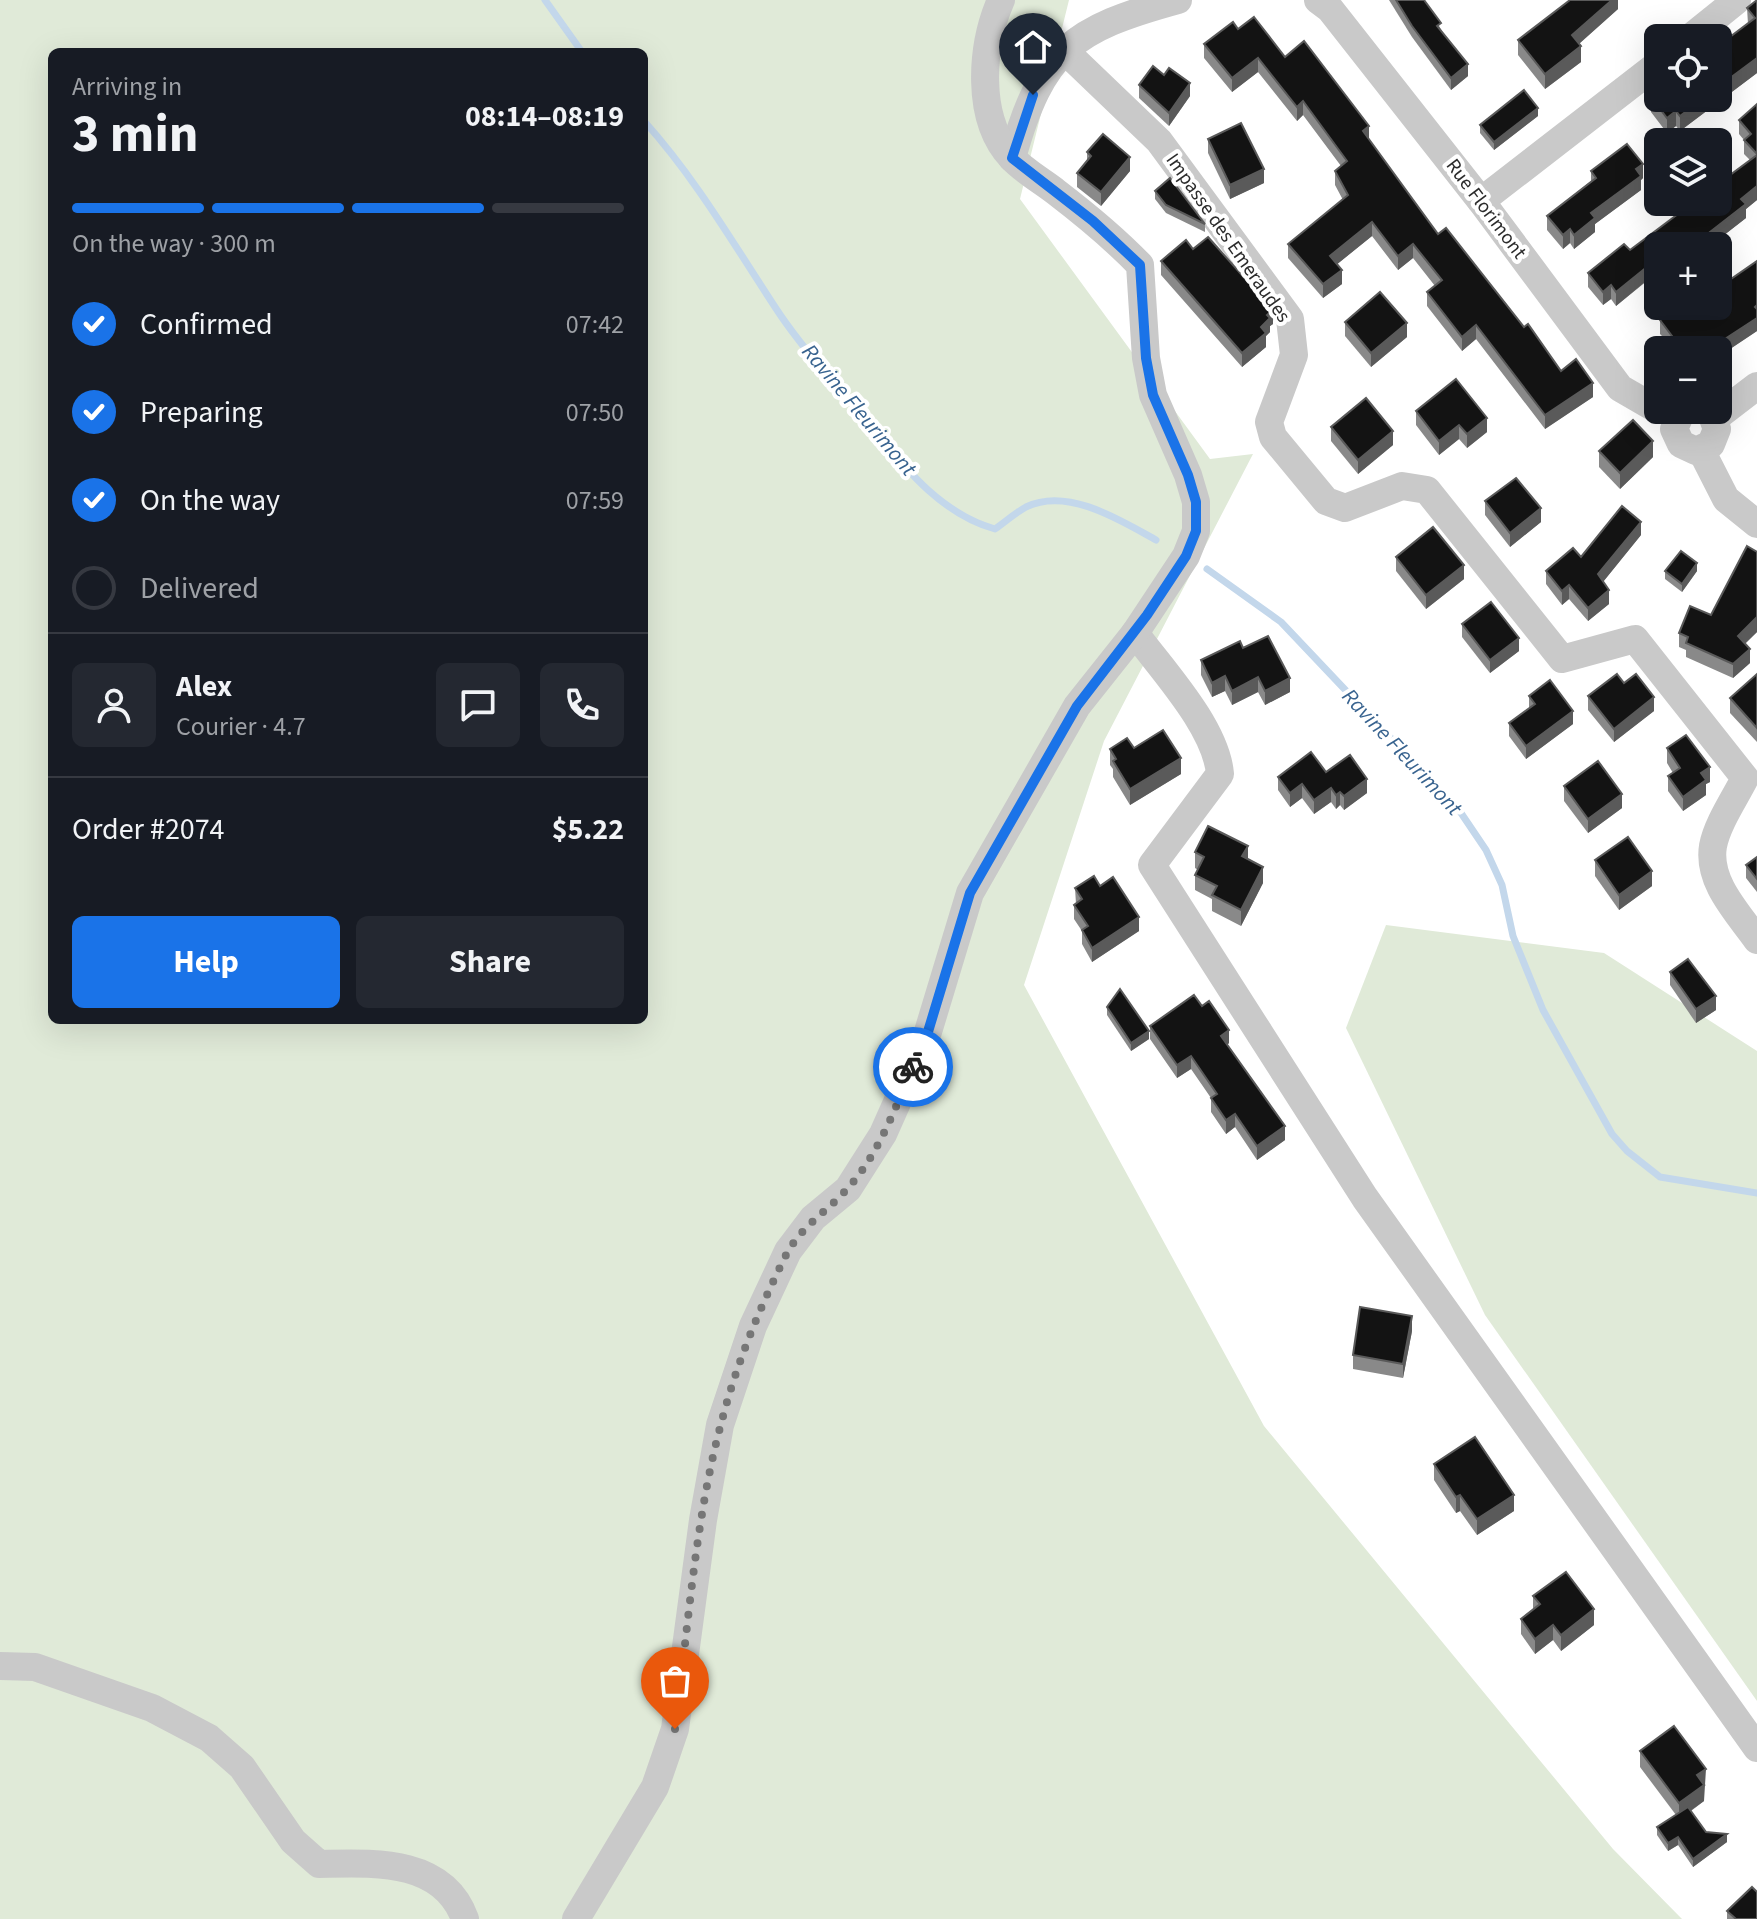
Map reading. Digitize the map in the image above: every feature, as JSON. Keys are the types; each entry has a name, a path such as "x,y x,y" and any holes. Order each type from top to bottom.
{"street":[{"path":"576,1919 655,1787 675,1729 703,1520 720,1425 753,1326 788,1251 813,1218 848,1189 883,1134 927,1035 970,893 1077,706 1135,633 1186,556 1196,531 1196,502 1188,475 1153,395 1146,358 1140,265 1093,221 1012,158 992,122 987,98 986,59 994,16 1001,0"},
{"path":"1012,158 1033,95 1064,50 1101,24 1178,0"},
{"name":"Rue Florimont","path":"1318,0 1330,9 1481,201 1620,388 1644,398"},
{"path":"1707,24 1737,0"},
{"name":"Impasse des Emeraudes","path":"1064,50 1159,141 1290,319 1294,355 1269,422 1273,437 1326,501 1345,508 1402,486 1427,490 1562,659 1635,639 1745,778 1713,846 1714,862 1716,881 1757,940"},
{"path":"1481,201 1644,75"},
{"path":"1732,395 1757,386"},
{"path":"1677,424 1674,429 1681,444 1701,450 1726,499 1757,524"},
{"path":"1701,450 1711,444 1717,429 1706,424"},
{"path":"1135,633 1206,731 1219,756 1220,774 1152,865 1365,1198 1757,1748"},
{"path":"0,1666 35,1667 152,1708 209,1738 242,1767 293,1841 319,1864 387,1864 440,1881 459,1901 465,1919"}],"green space":[{"path":"0,0 1069,0 1020,199 1210,459 1253,454 1104,741 1024,985 1264,1426 1613,1849 1682,1919 0,1919"},
{"path":"1386,925 1604,953 1757,1051 1757,1701 1485,1315 1346,1028"}],"building":[{"path":"1396,0 1424,0 1441,23 1437,26 1468,64 1451,78"},
{"path":"1570,0 1612,0 1572,35 1581,46 1545,74 1518,40"},
{"path":"1757,0 1757,58 1732,77 1732,35 1755,18 1747,8"},
{"path":"1254,17 1285,57 1304,41 1369,126 1363,131 1438,234 1446,228 1524,327 1528,324 1561,371 1576,359 1593,383 1545,415 1476,325 1462,337 1427,292 1442,280 1413,244 1398,256 1372,222 1330,256 1342,270 1323,284 1288,244 1348,195 1335,171 1347,161 1303,101 1297,107 1258,58 1232,78 1204,44 1233,22 1238,29"},
{"path":"1153,66 1164,75 1169,68 1190,83 1169,113 1139,85"},
{"path":"1524,90 1538,108 1494,142 1480,125"},
{"path":"1757,104 1757,154 1744,140 1751,134 1739,120"},
{"path":"1241,123 1264,169 1230,185 1208,139"},
{"path":"1103,134 1130,157 1101,192 1077,173 1091,156 1087,152"},
{"path":"1627,144 1643,164 1636,169 1641,176 1591,213 1595,218 1574,235 1570,229 1563,235 1547,216 1596,178 1591,171"},
{"path":"1757,155 1757,186 1741,199 1746,204 1732,215 1732,174"},
{"path":"1170,178 1205,224 1166,205 1155,191"},
{"path":"1675,216 1731,216 1710,232 1654,232"},
{"path":"1208,237 1273,310 1261,327 1266,333 1242,353 1161,261 1186,240 1193,249"},
{"path":"1644,240 1644,269 1616,292 1611,285 1603,292 1588,273 1624,244 1630,250"},
{"path":"1757,261 1757,318 1729,336 1672,336 1660,320 1732,320 1732,278"},
{"path":"1380,292 1407,323 1371,353 1345,322"},
{"path":"1456,379 1487,418 1467,434 1459,425 1439,441 1416,411"},
{"path":"1366,398 1393,431 1358,460 1331,427"},
{"path":"1633,420 1653,441 1620,473 1599,451"},
{"path":"1516,478 1541,508 1510,533 1485,501"},
{"path":"1622,506 1641,522 1598,574 1609,590 1588,608 1569,585 1562,591 1546,571 1573,548 1581,557"},
{"path":"1433,527 1464,565 1426,595 1396,557"},
{"path":"1747,546 1757,552 1757,617 1738,636 1750,649 1733,664 1686,643 1688,637 1679,633 1690,606 1711,615"},
{"path":"1681,551 1697,563 1682,584 1665,571"},
{"path":"1491,602 1519,638 1490,660 1462,624"},
{"path":"1268,636 1290,678 1265,691 1258,677 1232,691 1225,676 1212,683 1201,660 1240,641 1243,648"},
{"path":"1617,674 1624,683 1636,674 1654,697 1614,729 1588,696"},
{"path":"1757,674 1757,728 1730,698"},
{"path":"1550,680 1573,711 1526,746 1509,723 1535,704 1529,696"},
{"path":"1163,730 1181,758 1130,789 1113,761 1116,759 1110,749 1127,738 1134,748"},
{"path":"1686,735 1710,767 1701,773 1706,780 1683,797 1668,776 1680,768 1667,748"},
{"path":"1311,752 1326,772 1350,755 1367,779 1344,796 1340,792 1336,795 1331,788 1314,800 1302,784 1290,793 1278,777"},
{"path":"1598,761 1622,794 1588,819 1564,786"},
{"path":"1208,826 1248,846 1242,856 1263,867 1241,910 1212,895 1217,886 1195,875 1204,857 1195,852"},
{"path":"1628,837 1652,871 1619,895 1595,860"},
{"path":"1757,857 1757,879 1746,865"},
{"path":"1094,876 1100,886 1113,877 1139,917 1092,948 1082,930 1088,926 1074,905 1082,899 1075,888"},
{"path":"1688,959 1716,996 1696,1009 1670,972"},
{"path":"1120,989 1149,1031 1131,1043 1107,1007"},
{"path":"1194,995 1202,1006 1209,1001 1229,1030 1221,1036 1285,1126 1257,1146 1235,1114 1226,1120 1211,1098 1217,1094 1191,1056 1177,1065 1150,1026"},
{"path":"1360,1307 1412,1316 1403,1364 1353,1355"},
{"path":"1475,1437 1514,1495 1477,1519 1460,1495 1456,1497 1434,1464"},
{"path":"1566,1572 1594,1609 1561,1635 1553,1625 1535,1639 1521,1619 1540,1604 1533,1596"},
{"path":"1674,1726 1706,1769 1697,1775 1704,1785 1679,1803 1640,1751"},
{"path":"1688,1807 1706,1832 1727,1834 1693,1859 1678,1837 1668,1843 1657,1827"},
{"path":"1752,1887 1757,1892 1757,1919 1736,1919 1727,1911"}],"waterway":[{"name":"Ravine Fleurimont","path":"545,0 579,48"},
{"name":"Ravine Fleurimont","path":"648,126 699,192 802,344 896,457 941,501 976,522 995,529 1026,507 1042,502 1076,503 1110,515 1156,540"},
{"name":"Ravine Fleurimont","path":"1207,569 1281,622 1459,810 1486,850 1502,885 1513,936 1543,1010 1612,1134 1627,1151 1660,1177 1757,1193"}],"way so far":[{"path":"675,1729 703,1520 720,1425 753,1326 788,1251 813,1218 848,1189 883,1134 913,1067"}],"route":[{"path":"913,1067 927,1035 970,893 1077,706 1135,633 1186,556 1196,531 1196,502 1188,475 1153,395 1146,358 1140,265 1093,221 1012,158 1033,95"}]}
